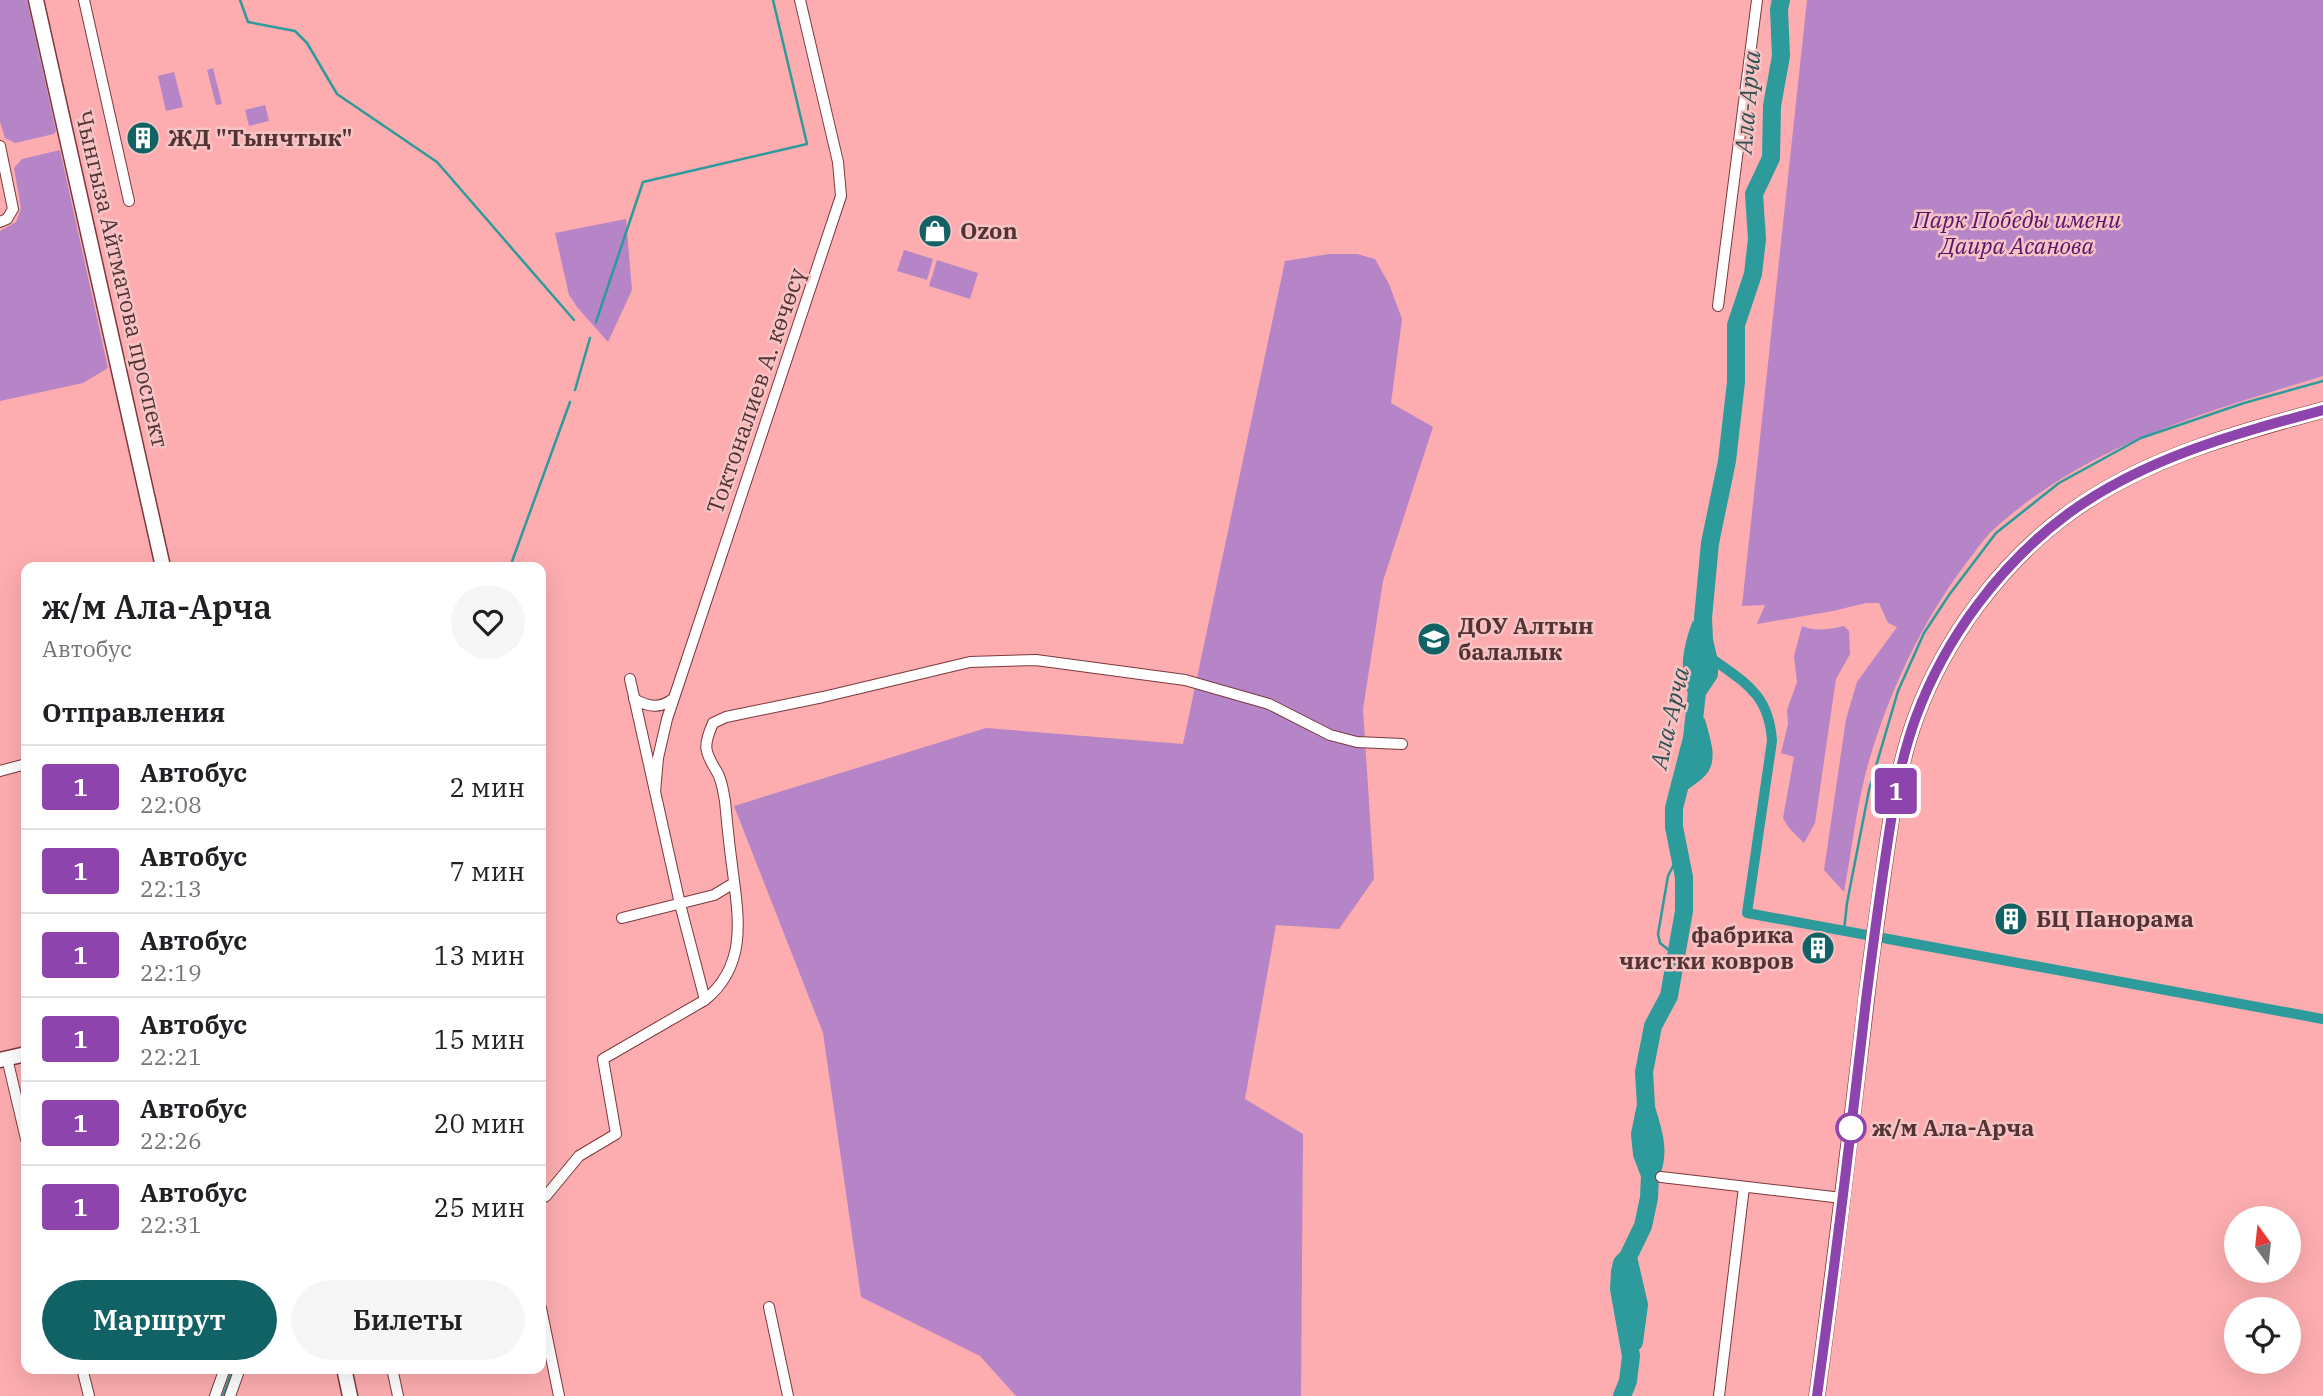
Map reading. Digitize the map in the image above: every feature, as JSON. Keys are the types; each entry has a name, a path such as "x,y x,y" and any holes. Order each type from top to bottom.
{"main road":[{"name":"Чынгыза Айтматова проспект","path":"36,0 162,562"},
{"path":"1817,1396 1875,925 1893,803 1916,717 1937,669 1966,621 2000,578 2066,515 2134,473 2215,441 2323,410"},
{"path":"3,1059 21,1055"},
{"path":"345,1374 350,1396"}],"street":[{"path":"84,0 129,201"},
{"name":"Токтоналиев А. көчөсү","path":"655,792 662,738 673,698 839,206 841,186 838,162 800,0"},
{"path":"1718,306 1757,0"},
{"path":"0,146 13,209 7,219 0,222"},
{"path":"546,1196 579,1156 616,1134 603,1059 705,1000 719,988 732,965 739,930 725,800 721,781 710,764 706,750 707,736 713,723 726,717 970,662 1036,660 1185,680 1269,704 1330,735 1357,742 1402,744"},
{"path":"630,679 680,904 705,1000"},
{"path":"634,699 652,706 666,704 673,698"},
{"path":"0,771 21,765"},
{"path":"622,918 715,895 734,884"},
{"path":"3,1059 21,1122"},
{"path":"1661,1177 1842,1198"},
{"path":"1719,1396 1744,1187"},
{"path":"769,1307 788,1396"},
{"path":"546,1332 559,1396"},
{"path":"84,1374 89,1396"},
{"path":"215,1396 223,1374"},
{"path":"230,1396 238,1374"},
{"path":"393,1374 398,1396"}],"green space":[{"path":"0,0 27,0 56,131 54,134 15,143 5,138 0,122"},
{"name":"Парк Победы имени Даира Асанова","path":"1807,0 2323,0 2323,376 2192,418 2108,453 2068,474 2030,499 1990,533 1936,608 1897,682 1877,734 1865,777 1844,892 1824,870 1846,719 1857,682 1897,627 1888,623 1879,603 1866,603 1757,624 1765,605 1742,606"},
{"path":"213,68 222,104 216,105 207,70"},
{"path":"174,72 183,107 166,111 158,76"},
{"path":"265,105 269,121 249,126 245,110"},
{"path":"60,150 108,368 83,383 0,401 0,231 16,222 21,208 14,168 22,159"},
{"path":"626,219 632,290 608,342 569,295 555,233"},
{"path":"904,250 933,259 927,280 897,271"},
{"path":"1329,254 1357,254 1375,259 1389,284 1402,319 1391,403 1433,427 1383,581 1363,709 1374,879 1339,929 1276,925 1245,1099 1303,1134 1301,1396 1016,1396 980,1356 861,1297 823,1033 734,806 986,728 1183,744 1285,261"},
{"path":"937,260 978,273 970,299 929,286"},
{"path":"1802,626 1828,629 1844,626 1849,631 1850,654 1836,679 1815,823 1804,843 1783,818 1794,757 1781,753 1788,724 1787,710 1797,682 1794,656"}],"waterway":[{"path":"240,0 248,22 295,31 307,43 337,94 437,162 574,320"},
{"path":"596,322 643,182 807,144 773,0"},
{"name":"Ала-Арча","path":"1622,1396 1628,1381 1631,1356 1619,1289 1620,1272 1622,1263 1628,1257 1643,1226 1649,1198 1650,1175 1642,1154 1640,1134 1646,1105 1644,1072 1653,1026 1669,996 1684,911 1684,877 1674,827 1674,808 1692,738 1697,692 1709,674 1703,618 1710,543 1727,461 1736,382 1736,325 1753,274 1757,239 1754,194 1771,158 1772,106 1781,56 1781,0"},
{"path":"575,390 590,338"},
{"path":"1844,931 1869,790 1898,691 1924,633 1996,533 2059,483 2141,438 2244,403 2323,381"},
{"path":"512,562 570,402"},
{"path":"1697,692 1692,660 1700,627"},
{"path":"1707,655 1752,690 1760,699 1770,724 1772,741 1747,913 2323,1019"},
{"path":"1680,784 1702,764 1703,747 1697,724"},
{"path":"1676,956 1660,943 1658,934 1668,876 1678,856"},
{"path":"1646,1108 1655,1150 1650,1175"},
{"path":"1628,1257 1639,1305 1634,1342"},
{"path":"223,1396 231,1374"}],"bus line":[{"name":"1","path":"1817,1396 1875,925 1893,803 1916,717 1937,669 1966,621 2000,578 2042,536 2091,498 2134,473 2191,449 2323,410"}],"place":[{"name":"ЖД \"Тынчтык\"","path":"143,138"},
{"name":"Ozon","path":"935,231"},
{"name":"ДОУ Алтын балалык","path":"1434,639"},
{"name":"БЦ Панорама","path":"2011,919"},
{"name":"фабрика чистки ковров","path":"1818,948"},
{"name":"ж/м Ала-Арча","path":"1851,1128"}]}
